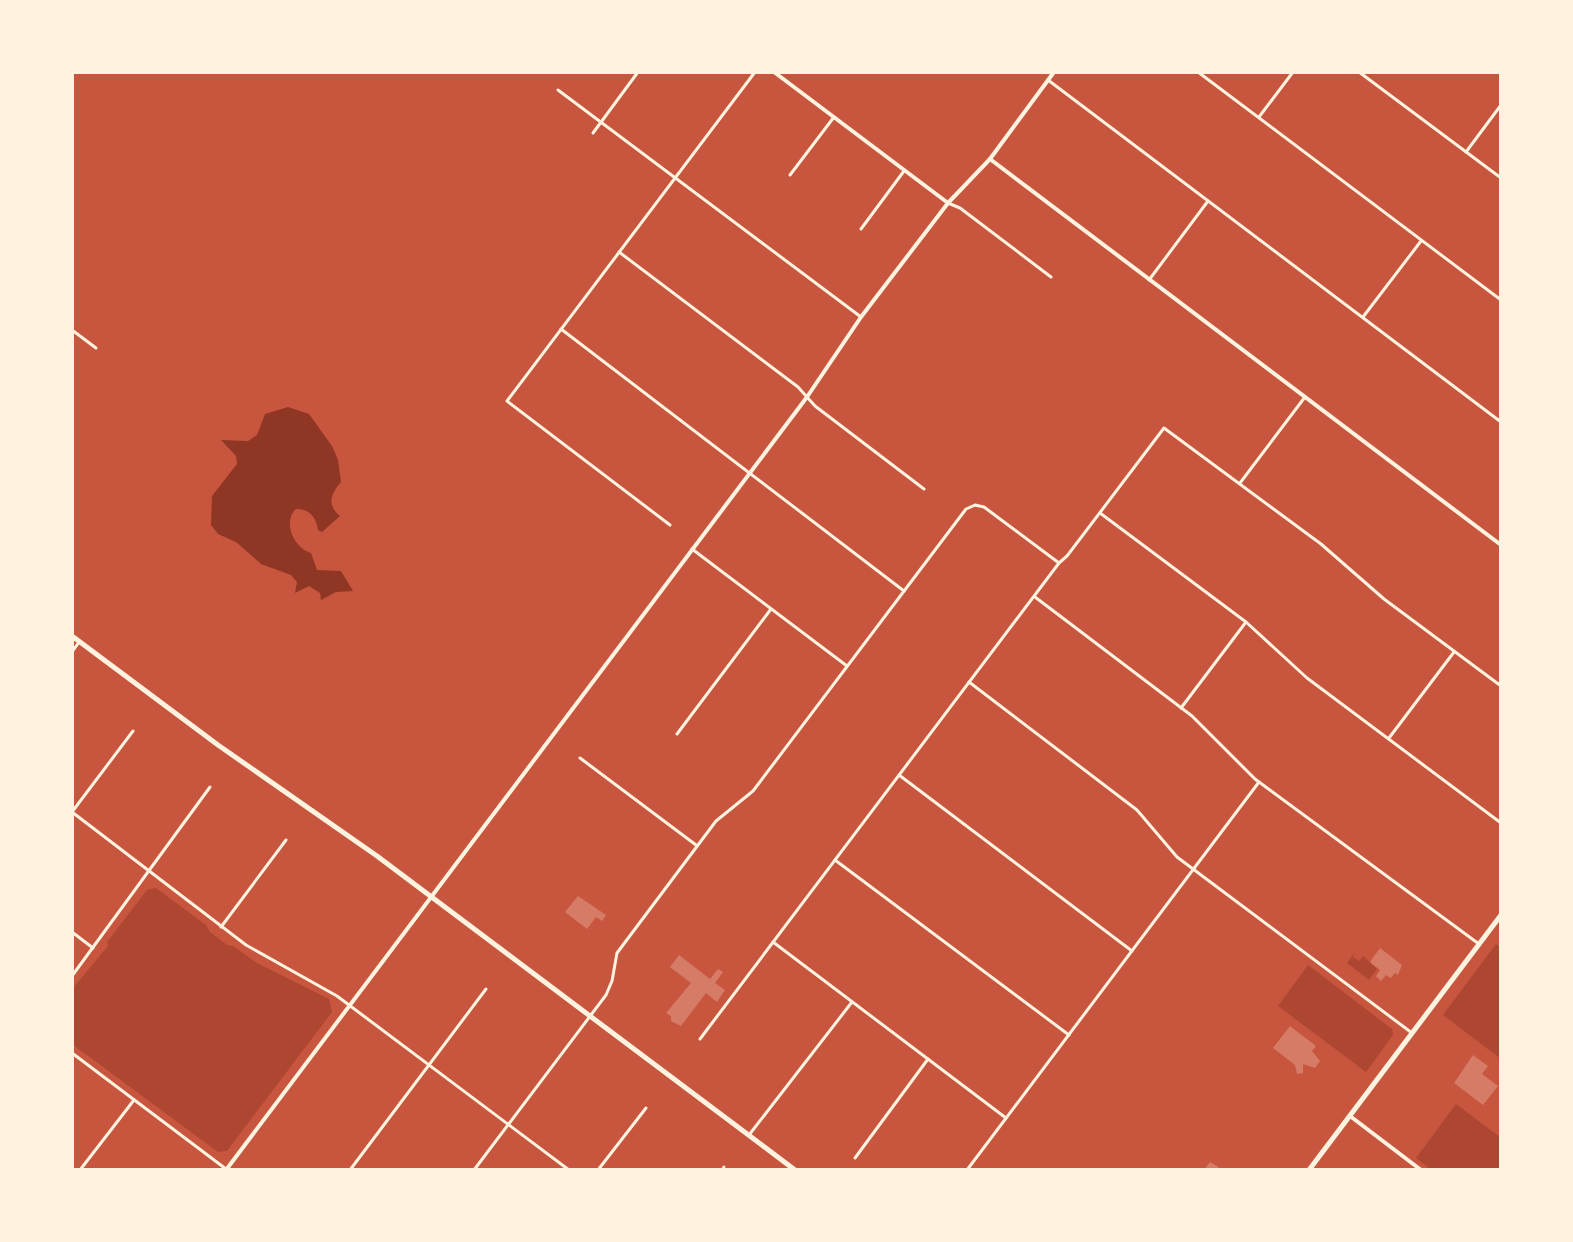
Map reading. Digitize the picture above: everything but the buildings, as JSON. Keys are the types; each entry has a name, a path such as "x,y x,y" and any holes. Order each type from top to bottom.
{"main road":[{"path":"72,636 218,745 431,896 795,1170"},
{"path":"1309,1170 1501,915"}],"street":[{"path":"593,133 638,72"},
{"path":"670,525 507,401 755,72"},
{"path":"72,1053 226,1169 807,397 861,317 948,203 990,159 1054,72"},
{"path":"1198,72 1501,300"},
{"path":"1259,117 1293,72"},
{"path":"1359,72 1501,178"},
{"path":"777,73 1051,277"},
{"path":"1048,80 1501,422"},
{"path":"558,90 861,317"},
{"path":"1466,152 1501,105"},
{"path":"790,175 834,117"},
{"path":"990,159 1500,541"},
{"path":"861,229 904,170"},
{"path":"1149,280 1208,201"},
{"path":"1363,317 1421,241"},
{"path":"619,252 798,387 815,406 924,489"},
{"path":"561,329 904,591"},
{"path":"72,330 96,348"},
{"path":"1239,484 1305,397"},
{"path":"700,1039 1164,428 1321,544 1384,599 1501,686"},
{"path":"474,1170 611,986 617,953 696,845 716,821 753,791 966,509 975,505 984,507 1059,563"},
{"path":"1100,513 1246,622 1307,678 1501,823"},
{"path":"692,549 847,666"},
{"path":"1034,596 1181,708 1259,782 1479,944"},
{"path":"677,734 771,609"},
{"path":"1181,708 1246,622"},
{"path":"72,652 80,642"},
{"path":"1389,739 1454,652"},
{"path":"969,682 1137,810 1164,844 1194,869 1412,1033"},
{"path":"133,731 72,812 221,927 264,957 312,980 569,1170"},
{"path":"580,758 696,845"},
{"path":"899,775 1132,951"},
{"path":"967,1170 1259,782"},
{"path":"72,976 210,787"},
{"path":"221,927 286,840"},
{"path":"835,860 1069,1035"},
{"path":"72,932 93,948"},
{"path":"773,942 1006,1118"},
{"path":"350,1170 486,989"},
{"path":"749,1135 852,1002"},
{"path":"855,1158 928,1059"},
{"path":"80,1170 134,1100"},
{"path":"598,1170 646,1108"},
{"path":"1350,1116 1421,1170"}],"shaded area":[{"path":"288,407 309,414 338,460 341,482 334,491 332,504 340,516 322,532 318,530 312,515 305,510 296,509 290,521 295,540 311,553 317,570 341,571 353,591 336,592 321,600 320,593 309,586 295,593 297,582 291,575 261,564 236,542 218,534 211,525 212,496 237,464 236,456 221,440 248,441 257,435 265,414"},
{"path":"156,888 206,925 227,945 329,999 332,1012 227,1151 218,1152 72,1044 72,989 108,946 107,942 147,890"},
{"path":"1496,944 1501,948 1501,1059 1443,1015"},
{"path":"1356,951 1353,957 1359,961 1363,956 1377,969 1369,980 1347,963"},
{"path":"1308,965 1392,1029 1393,1035 1366,1072 1278,1006"},
{"path":"1456,1104 1501,1138 1501,1170 1431,1170 1416,1158"}]}
